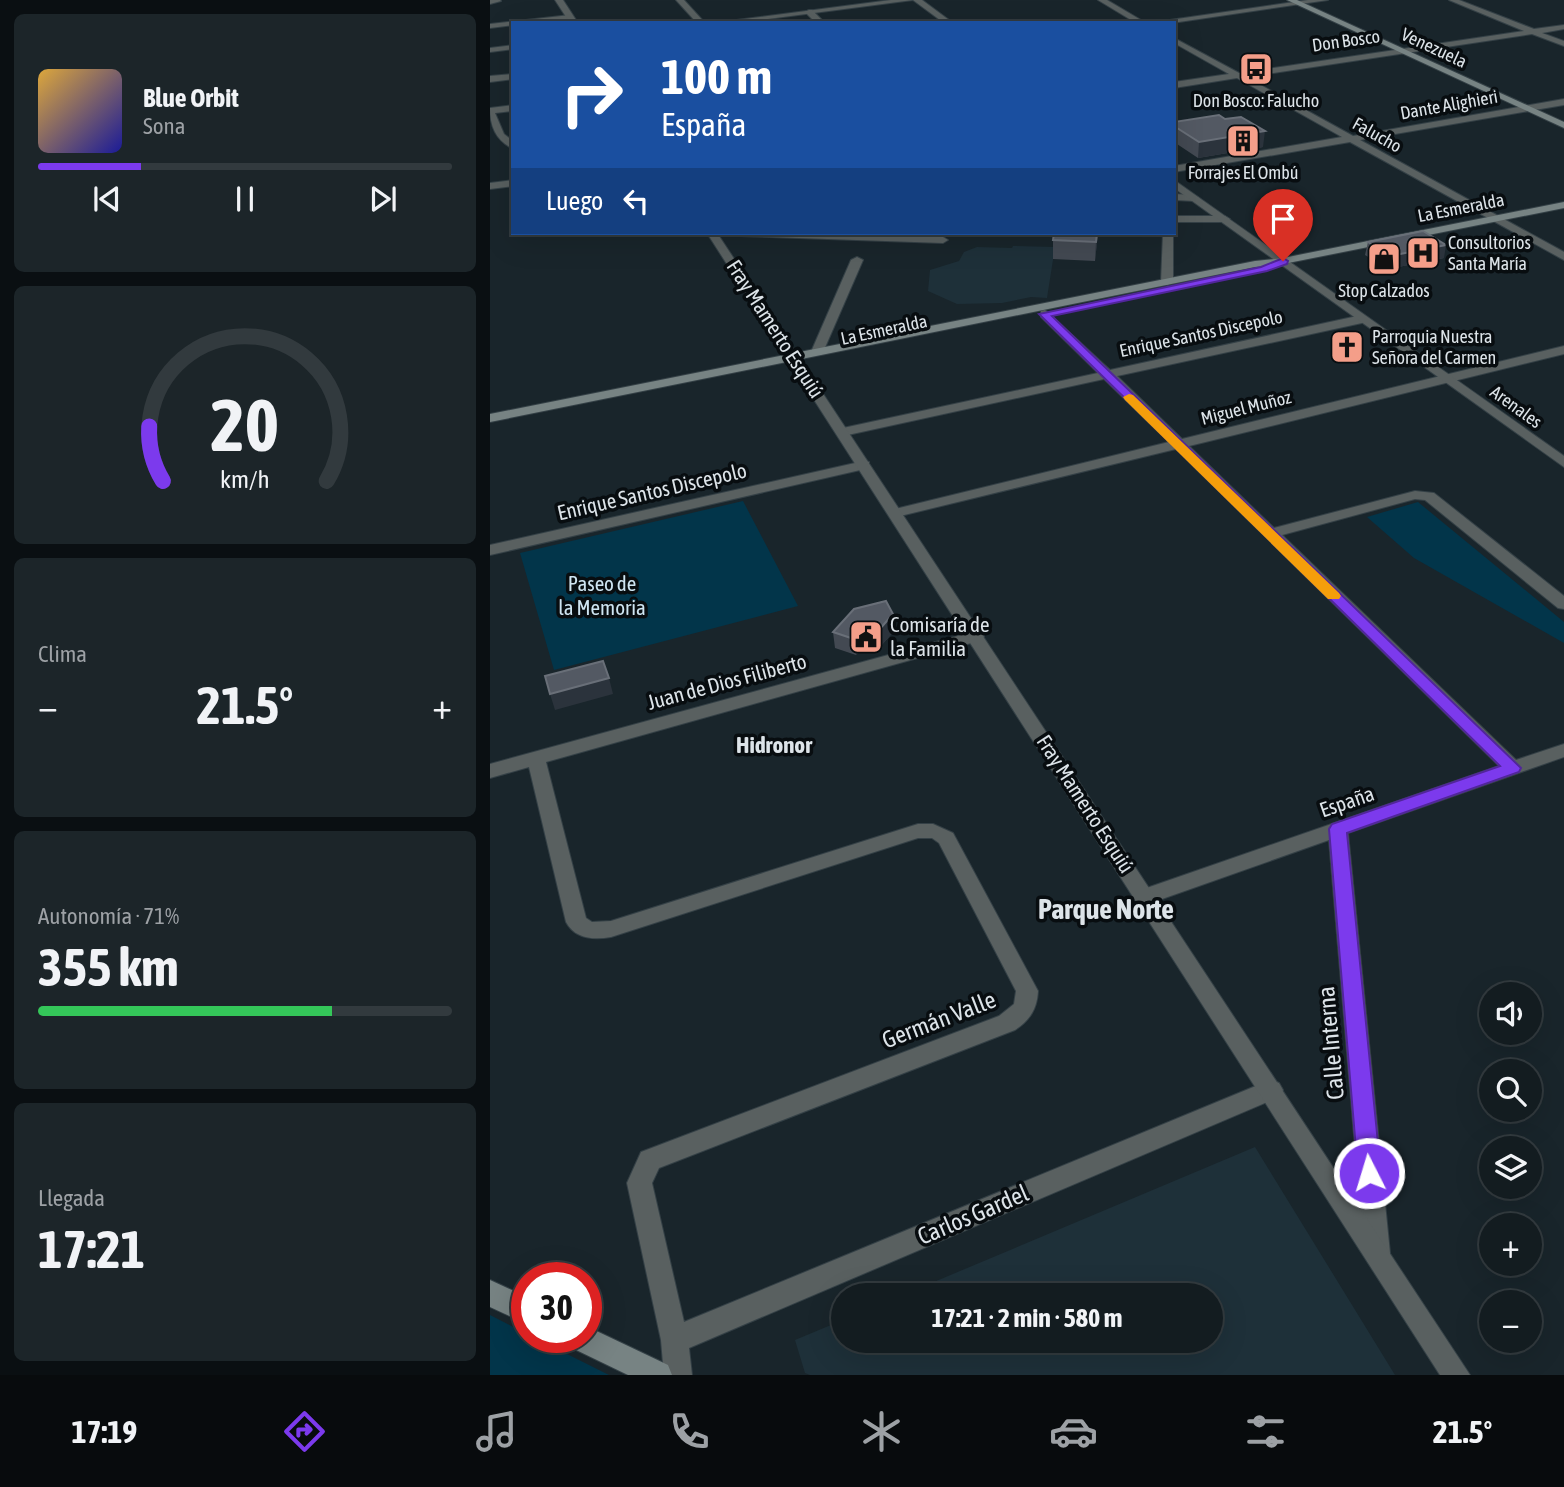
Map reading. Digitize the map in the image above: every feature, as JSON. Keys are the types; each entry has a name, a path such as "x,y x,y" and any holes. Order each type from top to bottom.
{"main road":[{"name":"Venezuela","path":"1295,2 1564,125"},
{"name":"La Esmeralda","path":"490,428 796,361 817,352 1564,205"},
{"name":"La Esmeralda","path":"490,418 1045,314 1263,269 1283,261"},
{"path":"490,1293 511,1303"},
{"path":"602,1348 658,1375"}],"street":[{"path":"559,0 572,20"},
{"path":"680,0 699,21"},
{"path":"735,21 909,0"},
{"path":"917,0 946,21"},
{"path":"1101,0 1138,21"},
{"path":"1167,21 1324,0"},
{"path":"1453,0 1564,44"},
{"path":"809,12 819,21"},
{"path":"553,21 572,20"},
{"path":"490,26 511,23"},
{"name":"Don Bosco","path":"1176,85 1564,27"},
{"name":"Falucho","path":"1176,41 1564,257"},
{"path":"490,50 511,47"},
{"path":"490,79 511,76"},
{"name":"Dante Alighieri","path":"1176,169 1564,102"},
{"path":"511,108 490,111 500,135 511,144"},
{"path":"490,186 511,183"},
{"name":"Arenales","path":"1176,184 1564,463"},
{"path":"1176,197 1195,198"},
{"path":"1176,219 1225,219"},
{"name":"Fray Mamerto Esquiú","path":"713,235 1456,1375"},
{"path":"798,235 943,240"},
{"path":"1167,282 1168,235"},
{"path":"817,352 857,260"},
{"path":"1045,314 1513,768"},
{"name":"Enrique Santos Discepolo","path":"843,432 1362,319"},
{"name":"Miguel Muñoz","path":"896,513 1564,350"},
{"name":"Enrique Santos Discepolo","path":"490,550 864,465"},
{"path":"1269,534 1409,496 1429,496 1564,604"},
{"name":"Juan de Dios Filiberto","path":"490,771 976,636"},
{"name":"España","path":"1145,897 1563,750"},
{"name":"Germán Valle","path":"536,758 577,922 583,929 611,929 918,831 930,830 940,832 946,838 1027,991 1027,1005 1020,1016 1007,1023 650,1160 639,1182 675,1340 678,1375"},
{"name":"Calle Interna","path":"1338,829 1377,1253"},
{"name":"Carlos Gardel","path":"675,1340 1271,1090"}],"shaded area":[{"path":"977,247 1055,247 1047,298 957,304 928,291 930,270 959,261 964,252"},
{"path":"1255,1147 1395,1375 805,1373 795,1340 831,1325 831,1353 1223,1353 1223,1283 932,1283"}],"green space":[{"name":"Paseo de la Memoria","path":"743,501 798,606 554,670 520,553"},
{"path":"1418,502 1564,622 1564,643 1414,558 1367,517"},
{"path":"490,1315 511,1326 511,1353 565,1353 609,1375 490,1375"}],"building":[{"path":"1219,115 1225,119 1241,117 1265,131 1199,142 1176,127 1176,122"},
{"path":"1423,231 1446,245 1390,256 1368,242"},
{"path":"1054,235 1097,235 1096,242 1053,240"},
{"path":"886,601 893,614 878,631 866,627 854,639 833,632 854,609"},
{"path":"603,661 609,678 550,694 545,676"}],"slow traffic":[{"path":"1129,397 1333,596"}],"place":[{"name":"Don Bosco: Falucho","path":"1256,69"},
{"name":"Forrajes El Ombú","path":"1243,141"},
{"name":"Consultorios Santa María","path":"1423,253"},
{"name":"Stop Calzados","path":"1384,259"},
{"name":"Parroquia Nuestra Señora del Carmen","path":"1347,347"},
{"name":"Comisaría de la Familia","path":"866,637"}],"district":[{"name":"Hidronor","path":"774,745"},
{"name":"Parque Norte","path":"1106,909"}],"route":[{"path":"1283,261 1263,269 1045,314 1513,768 1338,829 1369,1173"}]}
